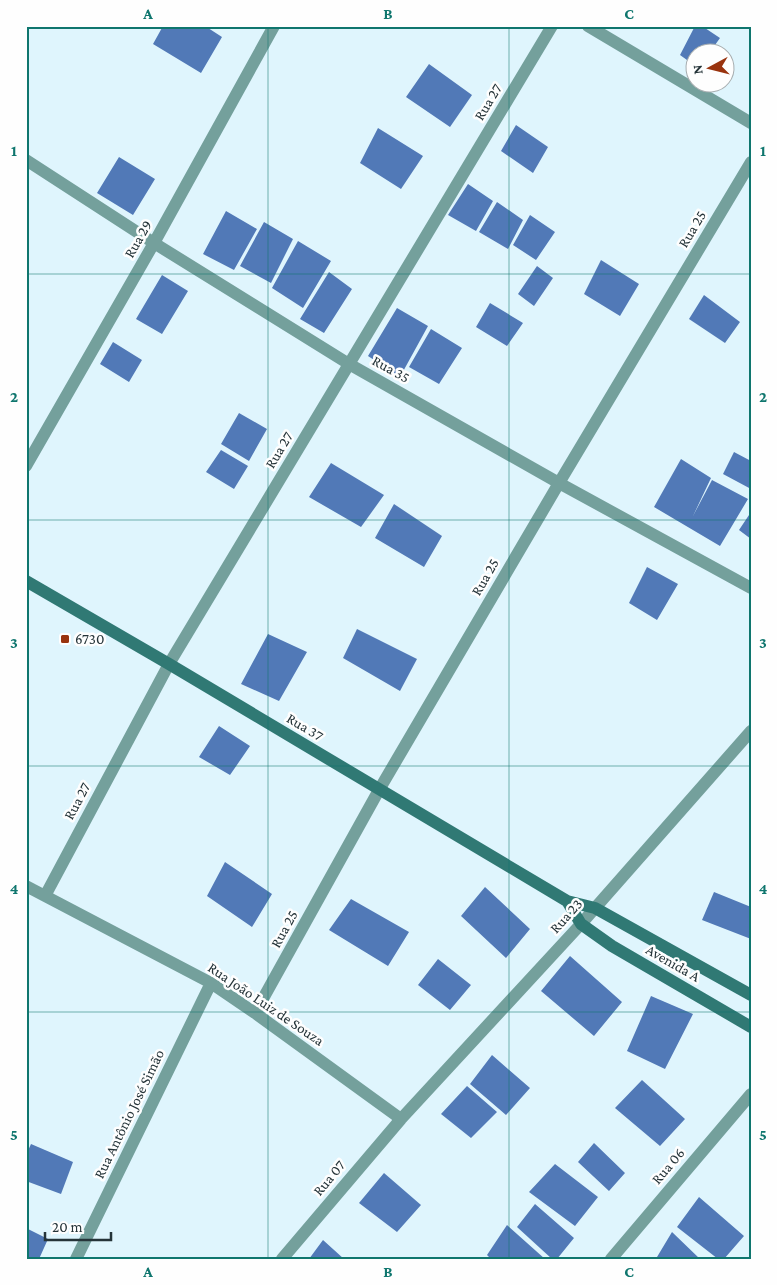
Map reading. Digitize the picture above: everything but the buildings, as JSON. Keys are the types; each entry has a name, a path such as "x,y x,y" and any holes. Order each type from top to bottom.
{"street":[{"name":"Rua 29","path":"26,466 154,243 274,26"},
{"name":"Rua 27","path":"45,896 169,664 552,26"},
{"path":"588,26 751,124"},
{"name":"Rua 35","path":"26,160 154,243 349,364 559,483 751,588"},
{"name":"Rua 25","path":"255,1014 379,790 559,483 751,162"},
{"name":"Rua 37","path":"26,581 567,901 595,908"},
{"name":"Rua 23","path":"401,1119 581,924 751,731"},
{"name":"Rua João Luiz de Souza","path":"26,886 211,983 401,1119"},
{"name":"Rua 37","path":"567,901 581,924"},
{"name":"Avenida A","path":"595,908 751,995"},
{"name":"Avenida A","path":"581,924 612,946 751,1027"},
{"name":"Rua Antônio José Simão","path":"76,1259 211,983"},
{"name":"Rua 06","path":"611,1259 751,1094"},
{"name":"Rua 07","path":"282,1259 401,1119"}],"place":[{"name":"6730","path":"65,639"}]}
